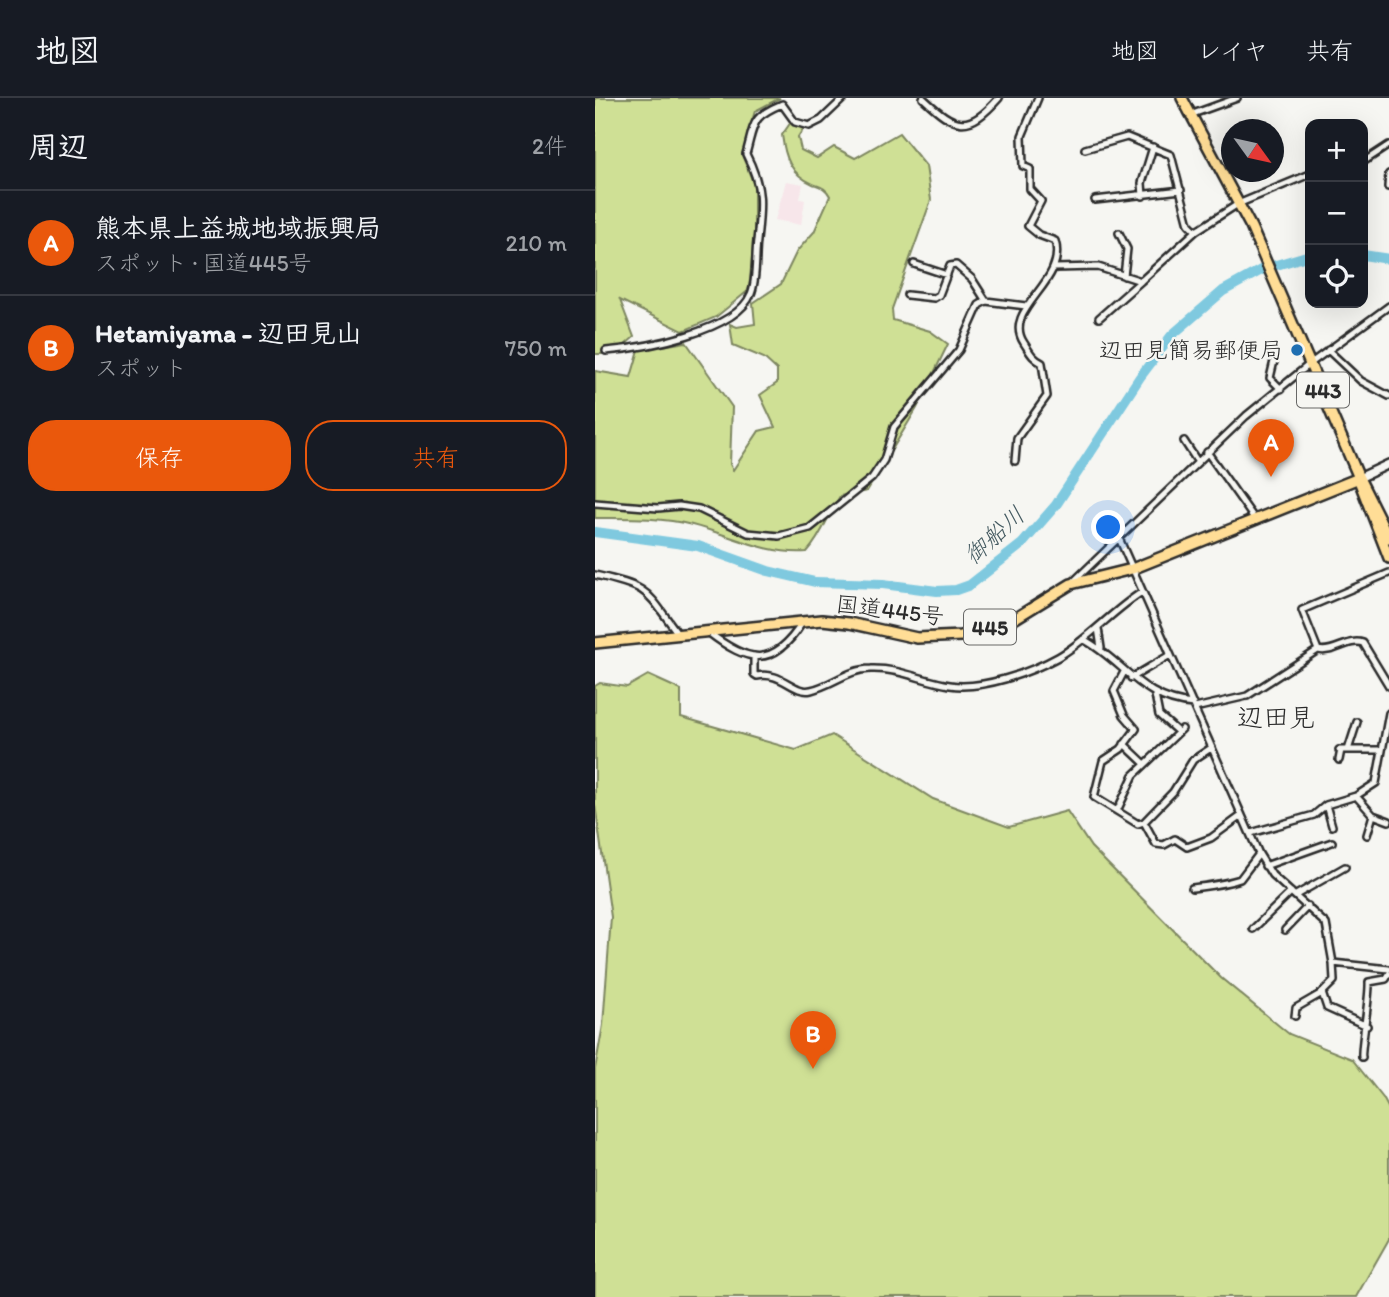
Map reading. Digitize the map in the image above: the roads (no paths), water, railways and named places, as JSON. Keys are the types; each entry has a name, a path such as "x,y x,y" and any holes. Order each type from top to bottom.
{"highway":[{"name":"443","path":"1182,98 1251,227 1359,478 1389,538"},
{"name":"443","path":"1359,478 1360,491 1389,558"},
{"name":"国道445号","path":"595,643 803,622 849,623 917,638 961,636 1014,619 1071,584 1132,569 1359,478"}],"street":[{"path":"606,351 687,337 740,308 751,295 762,200 757,176 746,153 760,113 782,101 795,122 809,126 821,120 844,98"},
{"path":"923,98 951,121 967,124 980,119 999,98"},
{"path":"1015,461 1017,438 1047,396 1042,363 1030,356 1019,335 1021,314 1025,306 1037,296 1055,268 1055,241 1039,235 1028,226 1041,201 1030,189 1030,169 1023,166 1022,136 1038,98"},
{"path":"1190,115 1237,98"},
{"path":"1085,149 1126,137 1173,157 1189,224 1196,231"},
{"path":"1143,196 1142,183 1153,147"},
{"path":"1368,159 1389,147"},
{"path":"1388,187 1389,174"},
{"path":"1099,318 1196,231 1238,204 1305,176"},
{"path":"1095,200 1181,190"},
{"path":"1119,233 1127,248 1124,276"},
{"path":"914,264 947,275"},
{"path":"907,295 935,298 939,295 950,266 956,265 979,286 986,301"},
{"path":"1055,268 1098,267 1141,281"},
{"path":"595,503 699,509 748,533 779,536 810,528 872,478 884,460 894,427 959,350 979,305 986,301 1025,306"},
{"path":"1071,584 1207,452 1311,363 1387,309"},
{"path":"1328,350 1350,373 1389,396"},
{"path":"1274,361 1270,378 1281,389"},
{"path":"1184,441 1197,461"},
{"path":"1207,452 1256,521"},
{"path":"1359,478 1389,464"},
{"path":"1118,536 1265,866 1322,919 1329,931 1334,981 1322,993 1296,1008 1295,1016"},
{"path":"1318,650 1301,610 1389,573"},
{"path":"595,575 640,586 651,595 679,635"},
{"path":"754,656 754,674 771,673 800,689 810,690 852,671 870,668 907,672 951,685 965,685 1031,669 1057,657 1111,619 1121,606 1142,592"},
{"path":"708,632 734,650 762,657 788,646 803,622"},
{"path":"1098,628 1101,648"},
{"path":"1083,639 1101,648 1124,672 1155,695 1194,706 1247,696 1318,650 1326,652 1361,642 1389,686"},
{"path":"1131,678 1170,654"},
{"path":"1124,672 1114,691 1124,715 1136,729 1124,744 1103,761 1094,795 1138,824 1143,822 1173,792 1193,760 1211,748"},
{"path":"1117,811 1128,791 1130,781 1144,763 1180,731 1159,715 1155,695"},
{"path":"1251,833 1314,815 1326,806 1356,796 1379,778 1381,750 1389,713"},
{"path":"1339,760 1357,722"},
{"path":"1124,744 1144,763"},
{"path":"1343,750 1381,750"},
{"path":"1356,796 1373,815 1389,821"},
{"path":"1326,806 1332,826"},
{"path":"1367,835 1373,815"},
{"path":"1143,822 1156,844 1164,845 1175,839 1187,847 1211,838 1241,816"},
{"path":"1265,866 1332,842"},
{"path":"1192,888 1207,889 1223,881 1240,879 1259,854"},
{"path":"1253,929 1294,894 1345,867"},
{"path":"1285,930 1308,906"},
{"path":"1333,963 1389,972 1386,979 1369,982 1367,1026 1360,1048 1362,1057"},
{"path":"1322,993 1327,1008 1367,1026"}],"waterway":[{"name":"御船川","path":"595,532 698,546 768,571 815,582 883,584 937,591 956,590 970,585 1022,544 1056,505 1140,377 1172,335 1223,291 1263,269 1305,256"},
{"name":"御船川","path":"1368,256 1389,259"}],"place":[{"name":"辺田見簡易郵便局","path":"1297,350"},
{"name":"熊本県上益城地域振興局","path":"1271,477"},
{"name":"Hetamiyama - 辺田見山","path":"813,1069"}],"district":[{"name":"辺田見","path":"1276,717"}]}
